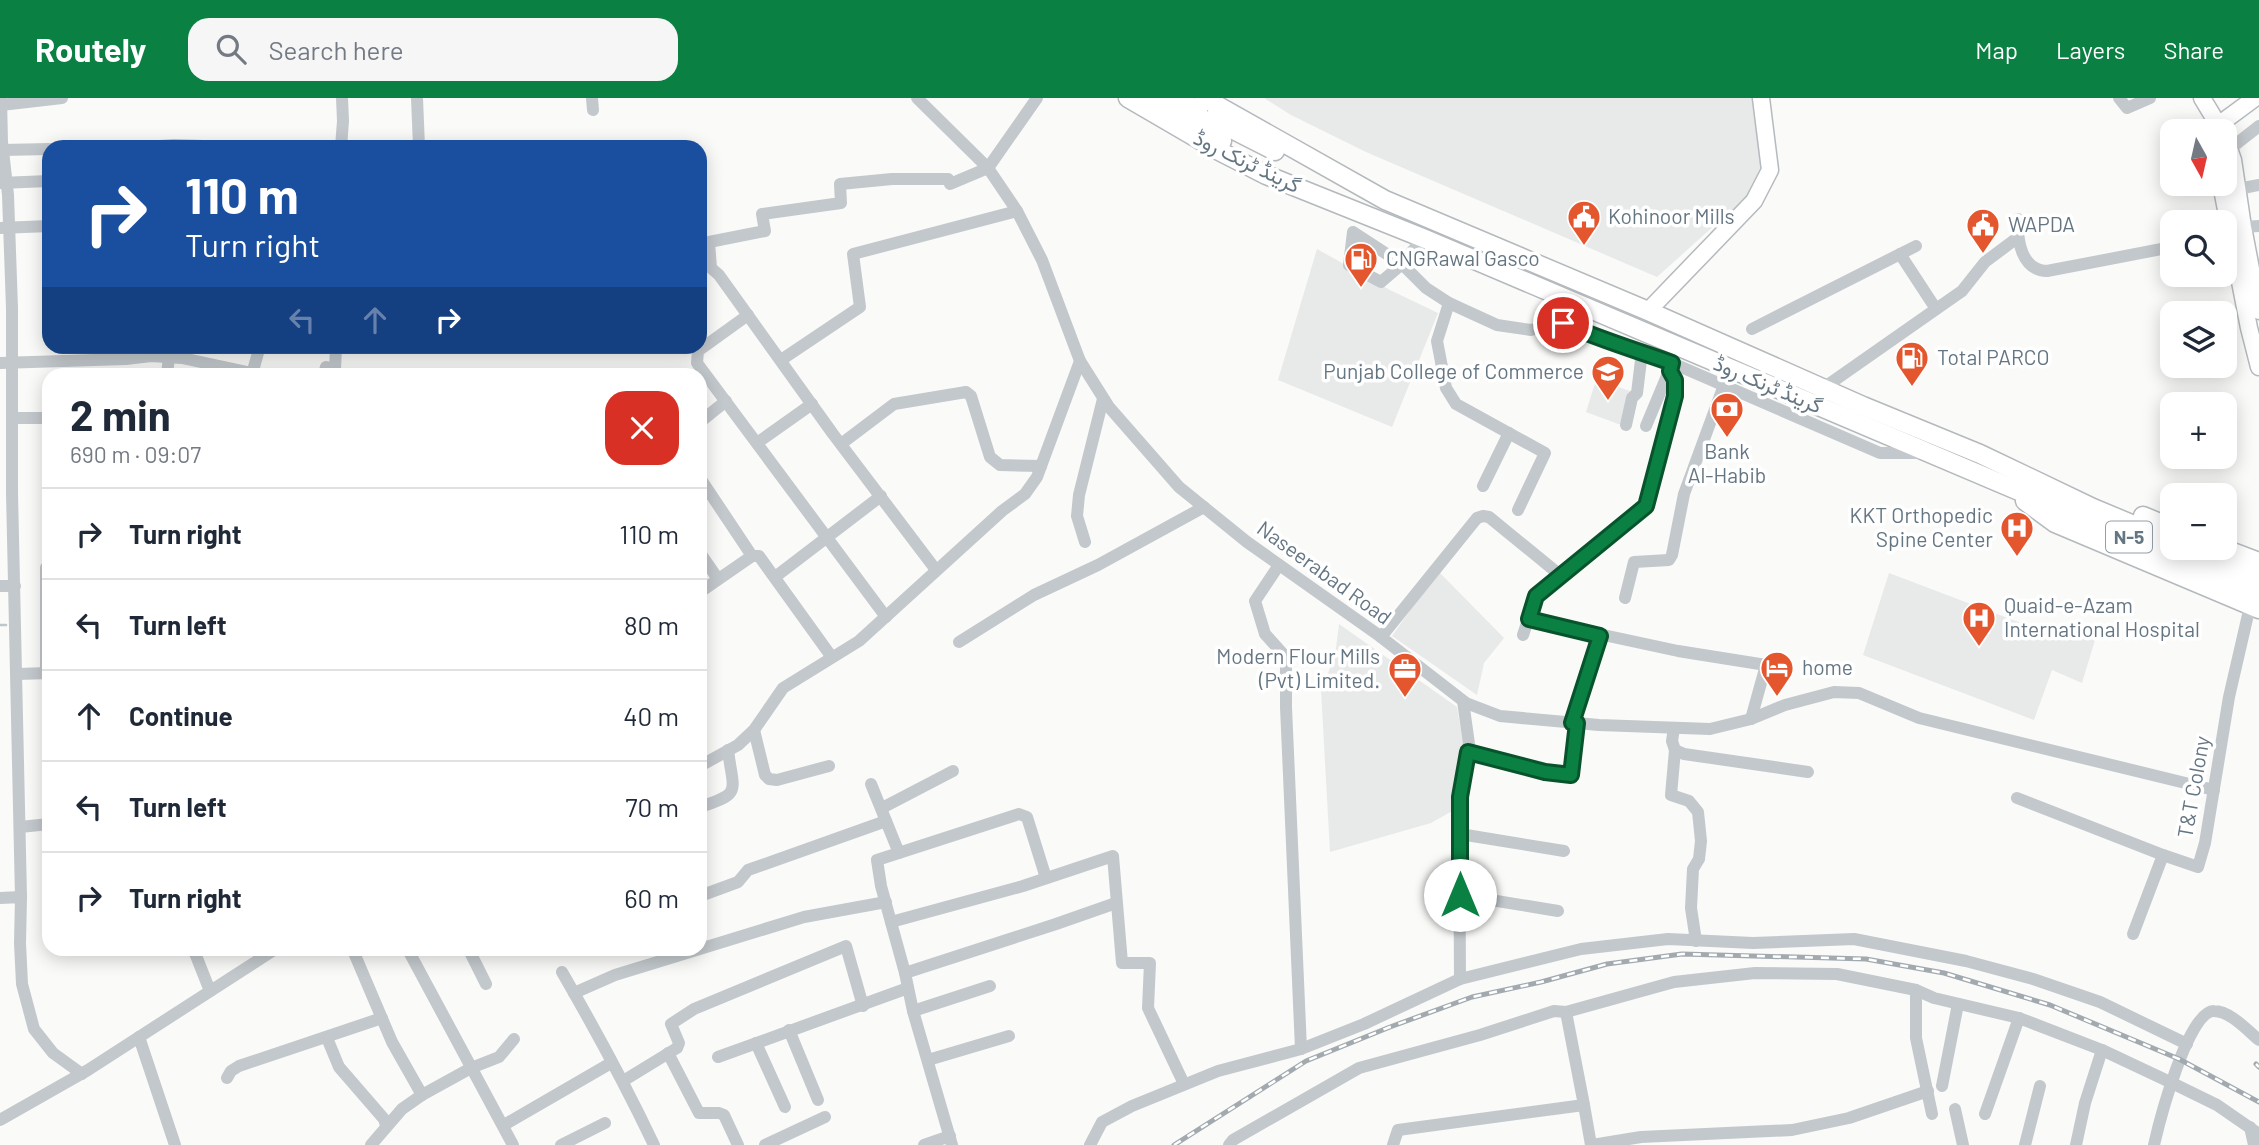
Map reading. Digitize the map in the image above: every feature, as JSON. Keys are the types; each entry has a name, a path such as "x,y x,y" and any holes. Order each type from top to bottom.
{"highway":[{"name":"گرینڈ ٹرنک روڈ","path":"1128,98 1266,175 1999,483 2055,523 2256,603"},
{"path":"1154,98 1191,123 1199,120 1198,111 1177,98"},
{"name":"گرینڈ ٹرنک روڈ","path":"1204,98 1385,200 1648,311 2160,536"},
{"path":"1355,211 1226,143 1204,130 1203,124 1212,119 1292,160 1385,200"},
{"path":"2018,472 2160,524"},
{"path":"2237,554 2259,562"},
{"path":"2215,560 2259,579"}],"main road":[{"path":"1648,311 1754,201 1770,170 1761,98"},
{"path":"2202,98 2214,119"},
{"path":"2236,119 2255,98"},
{"path":"2237,185 2251,227 2259,312"},
{"path":"2223,196 2259,367"}],"street":[{"path":"1,98 6,363 13,418 22,984 34,1029 53,1053 82,1074"},
{"path":"1,105 62,98"},
{"path":"342,98 342,140"},
{"path":"417,98 419,140"},
{"name":"Naseerabad Road","path":"917,98 988,168 1017,211 1042,260 1080,361 1103,399 1179,487 1279,565 1381,637 1464,701 1500,716 1574,723 1710,729 1751,719 1785,705 1834,692 1859,694 1919,718 2214,790"},
{"path":"936,570 711,268 709,242 765,231 762,214 841,203 841,184 892,179 948,179 950,184 988,168 1037,98"},
{"path":"2119,98 2127,108 2150,98"},
{"path":"2237,131 2259,126"},
{"path":"3,150 42,149"},
{"path":"3,183 42,181"},
{"path":"2238,188 2259,185"},
{"path":"781,360 860,307 853,254 1017,211"},
{"path":"2018,219 2017,238 2031,267 2037,271 2160,249"},
{"path":"4,228 42,226"},
{"path":"1423,239 1402,264 1381,282 1349,265 1353,232 1402,264 1426,288 1449,303 1497,325 1531,330 1563,323 1642,352 1671,367 1724,385 1880,453 1928,453"},
{"path":"1822,389 1962,291 1985,262 2017,238"},
{"path":"1752,329 1916,246"},
{"path":"1900,254 1936,309"},
{"path":"1449,303 1437,341 1447,388 1456,404 1545,453 1518,510"},
{"path":"707,345 748,315"},
{"path":"1626,425 1632,398 1637,393 1642,352"},
{"path":"6,363 169,357 226,368"},
{"path":"168,368 169,357"},
{"path":"707,762 738,745 754,730 783,688 859,641 1002,510 1025,494 1041,466 1080,361"},
{"path":"1646,426 1671,367"},
{"path":"1523,635 1536,596 1646,506 1675,396 1675,380 1671,367"},
{"path":"707,376 886,617"},
{"path":"1625,598 1634,562 1669,560 1672,555 1684,494 1724,385"},
{"path":"841,444 894,404 966,393 971,396 990,457 1000,465 1041,466"},
{"path":"1637,393 1656,403"},
{"path":"1085,542 1077,516 1079,495 1103,399"},
{"path":"707,416 726,401"},
{"path":"757,443 812,404"},
{"path":"13,418 42,418"},
{"path":"1483,486 1509,433"},
{"path":"707,488 752,556"},
{"path":"775,576 881,496"},
{"path":"958,642 1034,595 1098,565 1204,507"},
{"path":"1381,637 1477,518 1489,517 1560,575"},
{"path":"707,587 752,556 759,556 831,656"},
{"path":"707,563 718,579"},
{"path":"1279,565 1255,601 1265,634 1283,654 1286,667 1301,1049"},
{"path":"0,586 15,586"},
{"name":"T&T Colony","path":"2017,798 2164,855 2195,866 2200,865 2229,697 2256,603"},
{"path":"1529,619 1678,652 1766,665 1751,719"},
{"path":"1468,752 1545,772 1571,775 1574,723 1600,636"},
{"path":"17,674 42,673"},
{"path":"1460,979 1460,797 1469,744 1464,701"},
{"path":"1674,728 1671,795 1689,802 1698,812 1701,841 1699,859 1693,869 1691,908 1696,941"},
{"path":"754,730 765,775 769,779 829,766"},
{"path":"1675,750 1684,754 1808,772"},
{"path":"707,805 731,794 733,788 728,751"},
{"path":"882,808 953,771"},
{"path":"871,784 899,853"},
{"path":"924,1145 951,1140 913,1011 877,860 1019,814 1027,817 1046,878"},
{"path":"707,893 738,882 748,870 886,821"},
{"path":"20,827 42,825"},
{"path":"1460,834 1563,851"},
{"path":"2133,934 2164,855"},
{"path":"891,922 1113,856 1122,962 1150,963 1148,1008 1184,1084"},
{"path":"1460,895 1558,911"},
{"path":"0,898 21,897"},
{"path":"707,947 804,917 886,902"},
{"path":"905,973 1116,902"},
{"path":"1090,1145 1102,1122 1113,1115 1218,1071 1301,1049 1364,1024 1460,979 1581,949 1668,939 1753,943 1854,939 1966,961 2034,979 2101,1003 2187,1044"},
{"path":"623,1081 677,1048 679,1044 671,1024 673,1020 846,946 863,1006"},
{"path":"196,956 210,991"},
{"path":"0,1120 82,1074 265,956"},
{"path":"355,956 392,1042 422,1095"},
{"path":"411,956 513,1145"},
{"path":"472,956 486,984"},
{"path":"574,993 615,975 677,956"},
{"path":"562,972 623,1081 654,1145"},
{"path":"1229,1145 1233,1140 1359,1068 1480,1035 1554,1011 1566,1012 1674,982 1755,973 1837,974 1916,990 1958,1004 2019,1018 2102,1050 2217,1105 2255,1130 2254,1145"},
{"path":"913,1011 990,986"},
{"path":"719,1057 908,988"},
{"path":"1916,990 1916,1038 1932,1114"},
{"path":"1942,1086 1958,1004"},
{"path":"2154,1145 2170,1082 2187,1044 2209,1011 2216,1010 2230,1017 2259,1040"},
{"path":"1566,1012 1592,1145 1641,1137 1792,1130 1849,1118 1927,1091"},
{"path":"228,1078 231,1071 239,1066 382,1018"},
{"path":"1984,1114 2019,1018"},
{"path":"789,1030 818,1100"},
{"path":"928,1060 1009,1036"},
{"path":"139,1037 175,1145"},
{"path":"327,1038 339,1067 384,1119 386,1125"},
{"path":"370,1145 402,1109 471,1068 499,1057 514,1039"},
{"path":"757,1043 785,1107"},
{"path":"2076,1145 2085,1102 2102,1050"},
{"path":"668,1053 699,1113 723,1115 738,1145"},
{"path":"503,1125 611,1063"},
{"path":"2025,1145 2040,1086"},
{"path":"1393,1145 1398,1130 1584,1105"},
{"path":"1955,1109 1963,1145"},
{"path":"766,1145 825,1117"},
{"path":"561,1145 605,1123"}],"shaded area":[{"path":"1264,98 1754,98 1766,171 1745,202 1725,216 1657,277 1366,152 1291,115"},
{"path":"1317,249 1390,290 1438,313 1392,427 1278,380"},
{"name":"Punjab College of Commerce","path":"1596,380 1630,391 1621,425 1586,412"},
{"path":"1438,571 1504,638 1484,663 1477,695 1392,636"},
{"name":"Quaid-e-Azam International Hospital","path":"1889,573 2060,638 2064,629 2095,640 2082,683 2052,670 2034,720 1863,655"},
{"path":"1339,624 1457,707 1463,743 1454,810 1431,823 1330,852 1321,690 1335,656"}],"waterway":[{"path":"0,625 6,625"}],"railway":[{"path":"1174,1145 1306,1061 1390,1027 1472,997 1607,964 1682,954 1866,959 1944,973 2050,1005 2179,1059 2259,1102"},
{"path":"2256,1064 2259,1067"}],"place":[{"name":"Kohinoor Mills","path":"1584,247"},
{"name":"WAPDA","path":"1983,255"},
{"name":"CNGRawal Gasco","path":"1361,289"},
{"name":"Total PARCO","path":"1912,388"},
{"name":"Punjab College of Commerce","path":"1608,402"},
{"name":"Bank Al-Habib","path":"1727,439"},
{"name":"KKT Orthopedic Spine Center","path":"2017,558"},
{"name":"Quaid-e-Azam International Hospital","path":"1979,648"},
{"name":"home","path":"1777,698"},
{"name":"Modern Flour Mills (Pvt) Limited.","path":"1405,699"}],"route":[{"path":"1460,895 1460,797 1468,752 1545,772 1571,775 1577,723 1572,723 1600,636 1529,619 1536,596 1646,506 1675,396 1675,380 1670,371 1672,363 1563,323"}]}
